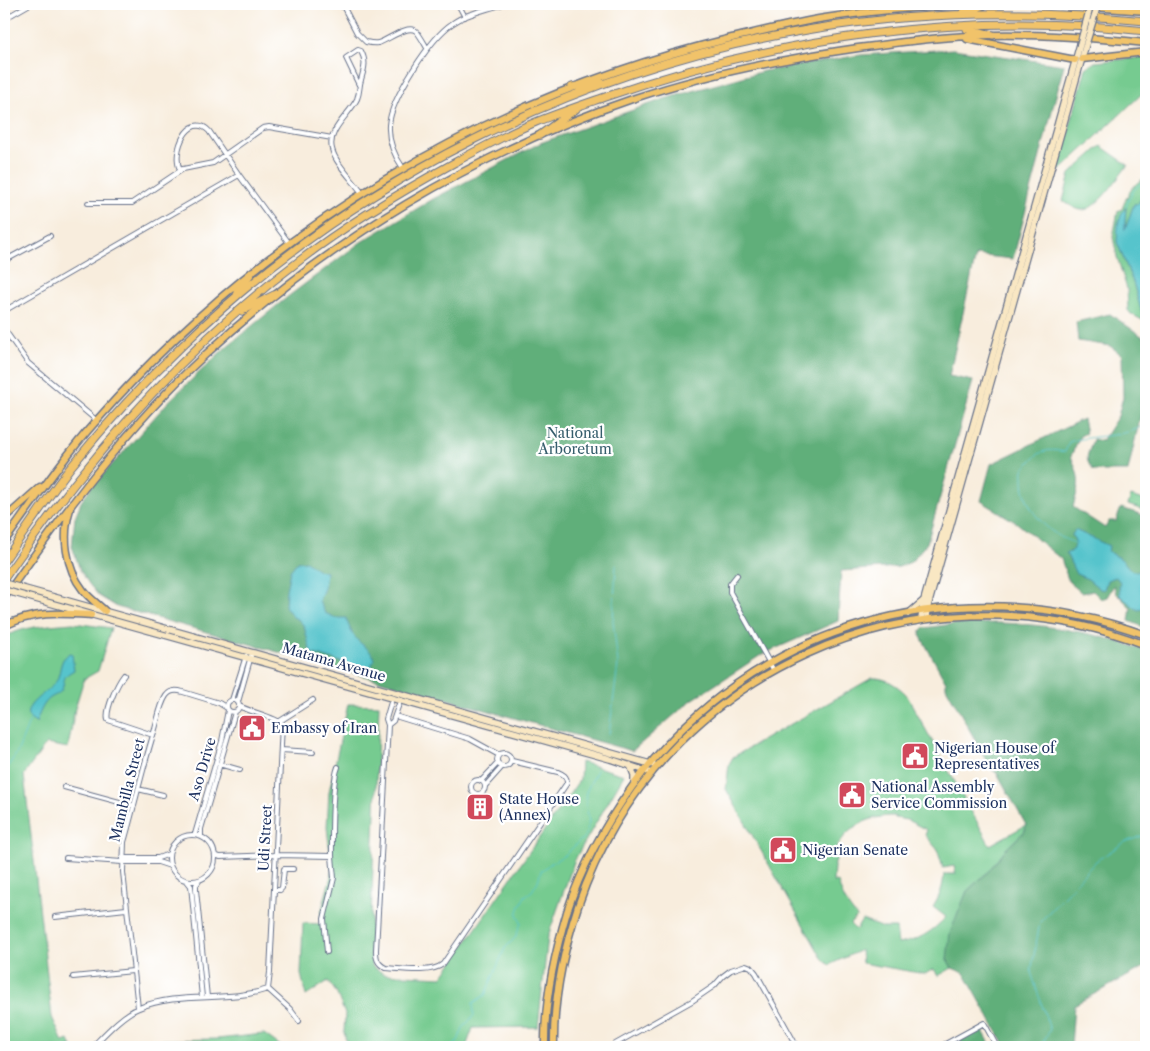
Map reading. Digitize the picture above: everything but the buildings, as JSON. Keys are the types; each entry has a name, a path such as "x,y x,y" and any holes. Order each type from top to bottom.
{"highway":[{"path":"951,15 987,4"},
{"path":"4,560 68,472 115,416 182,345 228,304 308,241 352,210 405,177 499,127 531,112 618,79 716,49 795,32 851,23 951,15 1058,14 1146,21"},
{"path":"4,579 81,474 134,413 186,359 233,315 300,260 378,206 504,137 534,123 640,85 720,62 820,41 957,26 1016,24 1058,24 1146,31"},
{"path":"957,26 993,35"},
{"path":"736,44 731,52 732,56 733,58 740,58"},
{"path":"716,49 721,58 720,62"},
{"path":"572,87 618,79"},
{"path":"540,135 582,105"},
{"path":"228,304 252,272"},
{"path":"233,315 274,295"}],"main road":[{"path":"4,542 96,420 168,345 289,242 403,168 496,119 572,87 630,66 671,54 821,18 924,6 1002,4"},
{"path":"1051,4 1146,11"},
{"path":"924,619 927,599 1079,59 1091,4"},
{"path":"1083,44 1098,4"},
{"path":"4,598 96,472 169,391 204,356 274,295 344,244 395,211 470,168 540,135 641,96 768,62 896,43 993,35 1091,38 1146,43"},
{"path":"958,37 1079,59 1146,52"},
{"path":"4,520 49,480"},
{"path":"71,505 67,519 66,534 70,563 76,579 84,591 105,611"},
{"name":"Matama Avenue","path":"4,583 658,766"},
{"name":"Matama Avenue","path":"4,590 630,765 652,773"},
{"path":"927,599 941,609"},
{"path":"908,614 927,599"},
{"path":"545,1047 546,1015 551,974 560,935 581,873 602,831 650,763 697,714 738,683 769,664 831,634 874,620 925,610 1000,606 1052,610 1090,617 1146,635"},
{"path":"4,626 26,616 40,614 91,614"},
{"path":"554,1047 559,976 568,938 589,876 609,835 628,803 658,766 703,721 742,691 774,671 814,651 888,626 924,619 985,614 1028,617 1088,627 1146,645"},
{"path":"140,628 142,621"},
{"path":"437,712 439,705"},
{"path":"630,765 634,775 634,784"}],"street":[{"path":"4,19 30,4"},
{"path":"342,4 357,33 366,42 378,43 413,29 427,48"},
{"path":"458,4 465,17"},
{"path":"403,168 392,147 389,127 391,116 394,105 427,48 443,30 465,17 503,4"},
{"path":"616,4 642,4"},
{"path":"359,85 366,61 361,51 358,50 346,58 359,85 360,93 336,129 332,138 332,150 336,159 362,193"},
{"path":"180,170 177,159 180,142 186,133 195,127 206,127 224,155 289,242"},
{"path":"88,203 132,203 180,170 210,164 260,129 266,127 332,138"},
{"path":"4,311 239,175"},
{"path":"4,261 50,236"},
{"path":"4,329 28,363 96,420"},
{"path":"737,575 730,584 730,592 774,671"},
{"path":"238,704 250,652"},
{"path":"230,701 248,659"},
{"path":"124,675 118,684 107,714 108,720 153,735"},
{"name":"Mambilla Street","path":"138,1008 122,860 124,842 138,789 167,694 178,690 220,703"},
{"path":"220,703 230,701 248,711 280,722 313,700"},
{"name":"Aso Drive","path":"195,834 222,741 230,701"},
{"path":"391,702 386,719 388,725 376,950 378,962 386,968 430,970 438,968 442,964 565,788 567,779 564,774 512,761"},
{"path":"220,703 231,712 248,711"},
{"name":"Aso Drive","path":"201,836 201,829 219,764 238,704"},
{"path":"388,725 393,721 399,704"},
{"path":"395,716 470,738 499,755"},
{"name":"Udi Street","path":"268,989 276,854 280,722"},
{"path":"280,750 313,752"},
{"path":"499,755 507,753 511,756 512,761"},
{"path":"499,755 498,763 481,781 477,780 473,783 473,791 481,793 502,767 508,766 512,761"},
{"path":"498,763 502,767"},
{"path":"219,764 240,770"},
{"path":"327,952 324,919 334,878 332,856 334,793 338,767"},
{"path":"481,781 485,786"},
{"path":"64,787 134,806"},
{"path":"138,789 163,795"},
{"path":"195,834 211,844 215,855 215,862 211,871 197,882 196,890 205,997 191,886 187,881 178,877 170,866 169,854 171,847 177,840 185,835 195,834"},
{"path":"122,860 158,858 169,854"},
{"path":"215,855 220,857 276,854 332,856"},
{"path":"66,858 158,862 170,866"},
{"path":"274,890 282,888 284,870 293,869"},
{"path":"187,881 200,880"},
{"path":"55,916 126,909"},
{"path":"610,1047 698,997 731,970 746,965 751,967 756,973 797,1047"},
{"path":"73,977 133,971"},
{"path":"92,1047 122,1019 138,1008 156,1003 268,989 290,1009 298,1021"},
{"path":"940,1047 984,1023 997,1047"}],"green space":[{"name":"National Arboretum","path":"953,49 1064,65 1013,259 976,255 949,376 973,381 927,543 911,562 899,567 841,571 838,621 761,655 692,700 632,751 117,607 99,596 80,570 72,546 75,517 81,502 91,487 168,402 226,347 290,295 361,242 433,199 540,143 664,99 764,71 861,55"},
{"path":"1146,57 1146,90 1061,170 1058,169 1086,68 1095,62"},
{"path":"1101,146 1128,165 1100,200 1087,209 1076,209 1063,201 1070,174"},
{"path":"1146,178 1146,190 1138,204 1134,204 1125,233 1125,221 1117,242 1133,282 1142,313 1146,316 1146,322 1131,314 1128,310 1127,289 1113,237 1118,211 1122,209 1134,186"},
{"path":"1110,314 1146,339 1146,405 1142,409 1128,471 1094,471 1087,459 1093,439 1102,441 1118,416 1123,397 1122,355 1110,346 1078,341 1076,322"},
{"path":"1083,419 1086,433 1080,436 1071,456 1078,476 1077,492 1073,507 1105,528 1109,521 1116,521 1121,508 1146,516 1146,628 1129,621 1131,608 1116,593 1114,585 1107,597 1101,599 1093,591 1082,593 1069,582 1061,559 1017,523 981,501 991,464"},
{"path":"1131,496 1146,501 1146,511 1128,505"},
{"path":"73,623 111,628 98,671 84,679 75,708 68,748 46,744 24,775 52,1017 63,1042 69,1040 72,1047 4,1047 4,637 29,628"},
{"path":"997,623 1035,625 1091,634 1146,651 1146,966 1074,1005 1071,1047 1006,1047 964,973 952,968 947,959 950,933 967,891 988,872 1005,850 1025,831 1026,825 997,773 991,769 920,635 924,628 954,624"},
{"path":"872,678 890,682 906,694 990,845 1026,825 1025,831 1005,850 988,872 967,891 947,959 952,968 938,976 934,969 925,974 862,963 861,950 829,965 822,958 726,789 729,764 733,757","holes":["895,816 895,818 907,820 927,830 925,835 937,849 943,868 954,866 956,874 944,874 941,891 933,907 946,917 924,935 912,941 898,944 896,928 883,928 862,920 856,930 850,924 857,917 845,901 838,882 833,882 834,866 839,850 836,848 846,834 865,821"]},
{"path":"348,704 379,705 370,947 372,966 384,974 442,977 580,779 581,762 624,775 575,859 548,936 538,1027 473,1028 466,1047 329,1047 347,1046 344,1032 345,1014 336,992 328,981 306,996 301,974 303,923 321,924 321,913 332,872 327,827 329,792"},
{"path":"982,1029 992,1047 963,1047 959,1041"},
{"path":"264,1034 282,1047 150,1047 162,1040 217,1039"}],"water":[{"path":"1146,190 1146,316 1142,313 1133,282 1117,242 1118,224 1122,213 1126,207 1125,230 1134,204 1138,204"},
{"path":"1075,530 1109,546 1108,551 1121,559 1132,571 1146,571 1146,603 1143,609 1138,610 1120,596 1120,582 1116,577 1107,580 1104,590 1088,579 1076,574 1066,553 1071,552 1076,543 1072,535"},
{"path":"306,561 318,570 326,572 324,588 319,601 325,613 336,618 346,618 358,641 370,651 375,659 371,671 311,653 304,626 293,617 285,606 290,571 297,562"},
{"path":"69,653 72,654 74,670 66,676 61,691 44,704 36,723 30,718 29,708 56,681 63,661"}],"waterway":[{"path":"1126,207 1133,191 1138,185 1146,181"},
{"path":"1076,543 1056,534 1039,519 1027,499 1024,489 1024,469 1042,452 1050,450 1065,452 1069,442 1128,432 1146,424"},
{"path":"609,734 618,664 613,621 616,565"},
{"path":"4,772 17,753 30,720"},
{"path":"452,1047 458,1041 463,1028 474,1015 473,1003 485,995 505,948 515,938 521,923 517,914 525,896 532,891 541,871 565,855 586,835 589,821 586,792 597,770"},
{"path":"1040,1047 1050,1030 1031,972 1040,922 1096,861 1125,842 1145,835 1146,811"}],"place":[{"name":"Embassy of Iran","path":"252,728"},
{"name":"Nigerian House of Representatives","path":"915,756"},
{"name":"National Assembly Service Commission","path":"852,795"},
{"name":"State House (Annex)","path":"480,807"},
{"name":"Nigerian Senate","path":"783,850"}]}
